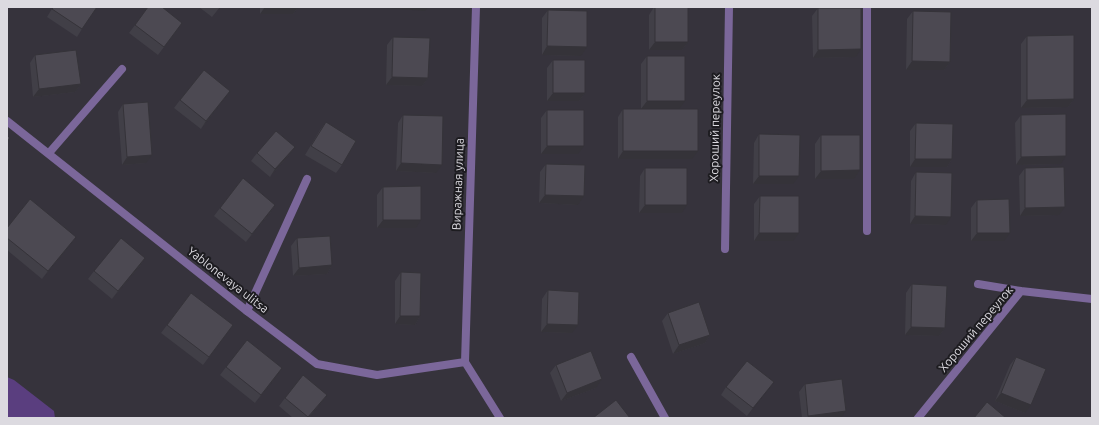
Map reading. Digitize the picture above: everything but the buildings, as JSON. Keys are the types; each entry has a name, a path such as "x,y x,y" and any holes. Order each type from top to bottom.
{"street":[{"name":"Виражная улица","path":"465,362 476,7"},
{"name":"Хороший переулок","path":"725,249 728,7"},
{"path":"867,7 867,231"},
{"path":"49,154 122,69"},
{"name":"Yablonevaya ulitsa","path":"7,121 247,311 317,364 377,375 465,362"},
{"path":"247,311 306,179"},
{"path":"978,284 1021,291"},
{"name":"Хороший переулок","path":"918,418 1021,291 1092,299"},
{"path":"631,357 665,418"},
{"path":"465,362 500,418"}],"shaded area":[{"path":"7,377 14,380 54,411 55,418 7,418"}]}
